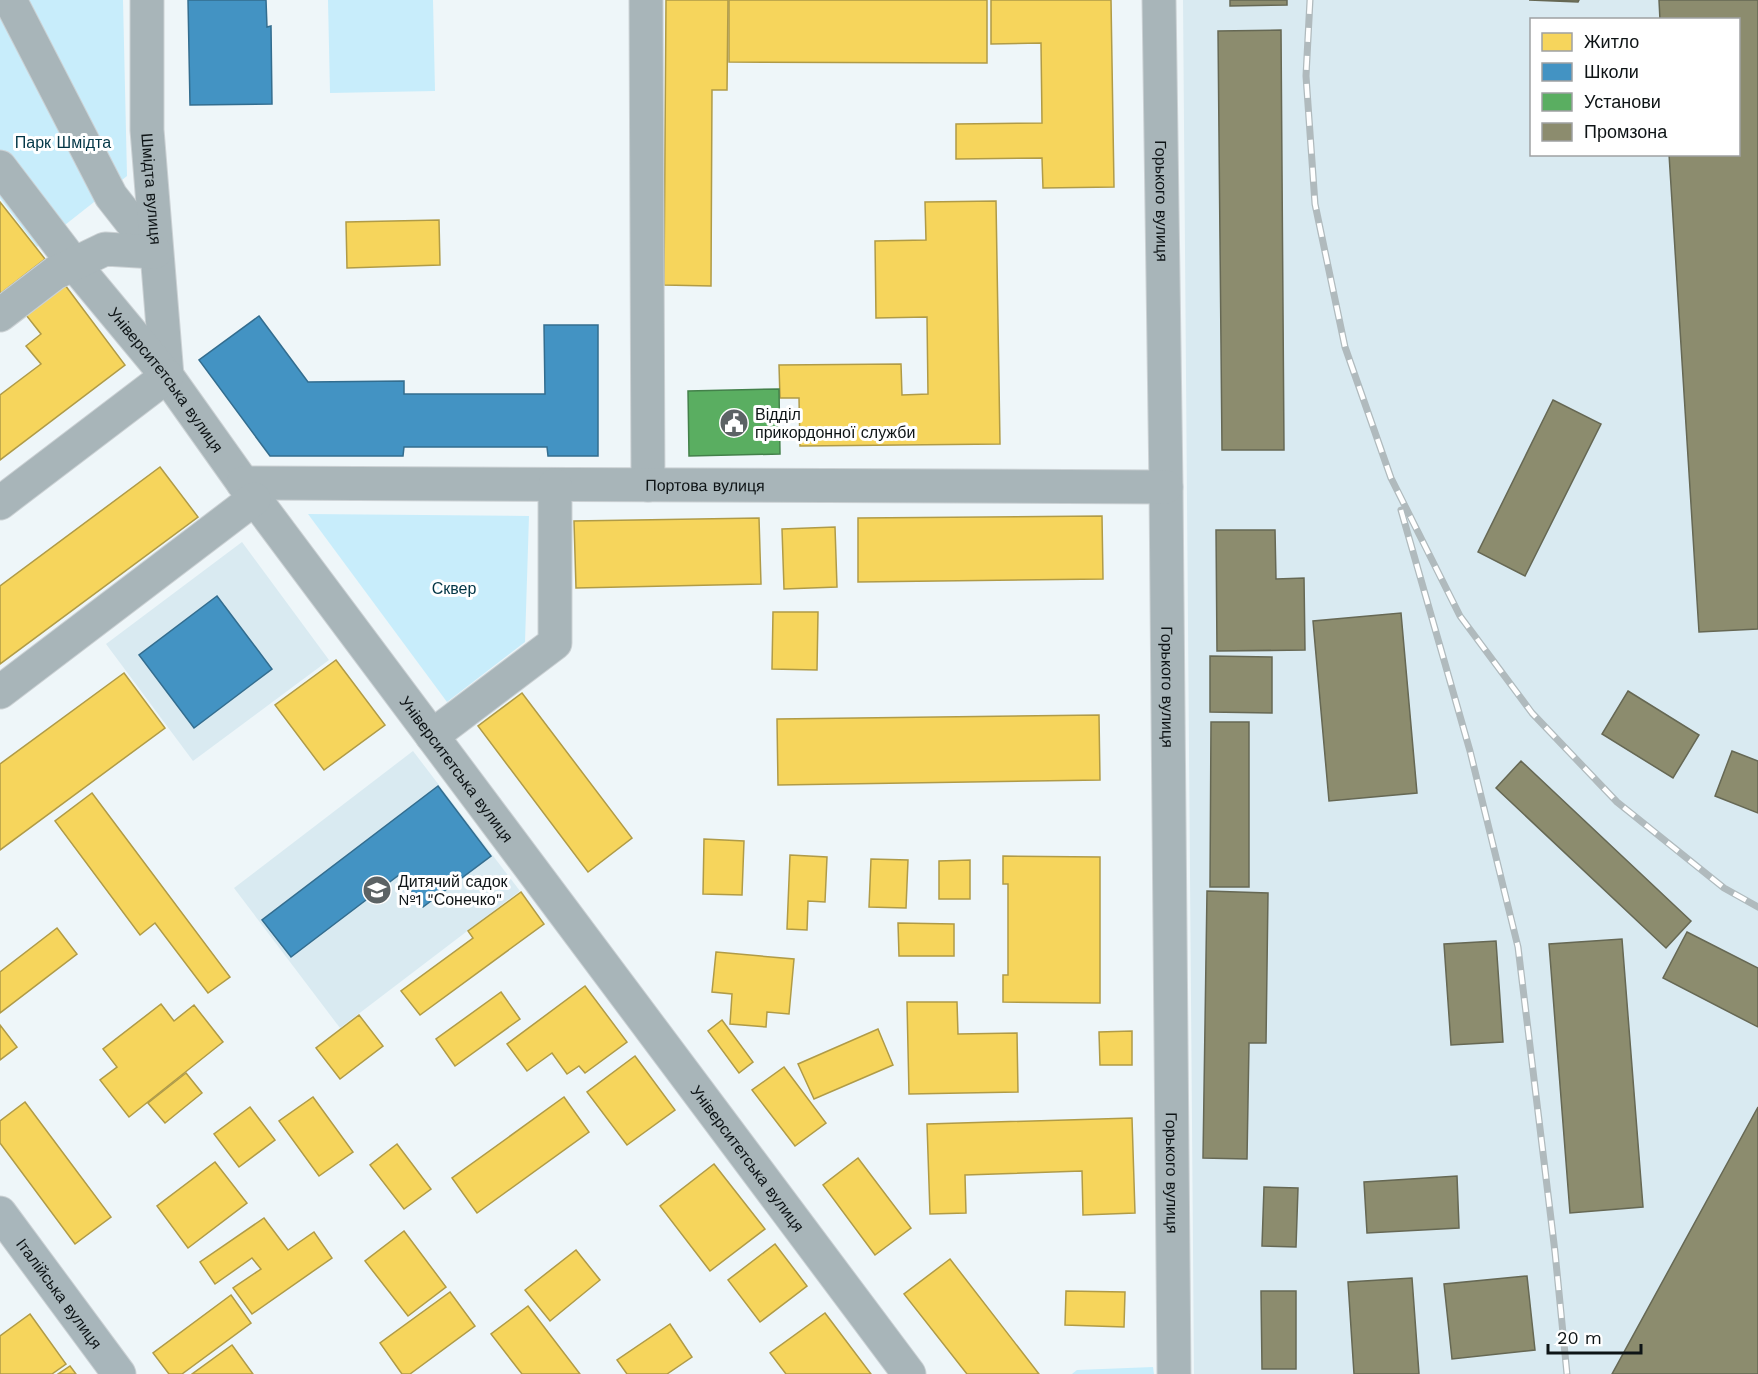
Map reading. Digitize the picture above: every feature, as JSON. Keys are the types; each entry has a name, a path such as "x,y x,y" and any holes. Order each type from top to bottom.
{"main road":[{"name":"Італійська вулиця","path":"0,1213 119,1374"}],"street":[{"name":"Шмідта вулиця","path":"147,0 147,130 167,376"},
{"path":"646,0 648,485"},
{"name":"Горького вулиця","path":"1159,0 1174,1374"},
{"path":"13,2 111,196 156,252"},
{"name":"Університетська вулиця","path":"0,167 74,264 167,376 248,491 909,1374"},
{"path":"0,315 55,273 105,249 156,252"},
{"path":"0,503 167,376"},
{"path":"432,736 555,643 555,485"},
{"name":"Портова вулиця","path":"248,491 555,485 1166,487"},
{"path":"0,692 248,491"}],"shaded area":[{"path":"1183,0 1758,0 1758,1374 1194,1374"},
{"path":"242,542 329,660 193,761 106,644"},
{"name":"Дитячий садок №1 \"Сонечко\"","path":"413,751 520,891 340,1028 234,888"}],"green space":[{"name":"Парк Шмідта","path":"0,0 123,0 127,176 37,247 0,198"},
{"path":"328,0 433,0 435,91 330,93"},
{"name":"Сквер","path":"308,514 529,516 525,642 447,702"},
{"path":"1153,1367 1154,1374 1072,1374 1077,1370"}],"building: Житло":[{"path":"666,0 728,0 727,90 712,90 711,286 664,285"},
{"path":"729,0 987,0 987,63 729,62"},
{"path":"991,0 1111,0 1114,187 1043,188 1042,158 956,159 956,124 1042,123 1041,43 991,44"},
{"path":"996,201 1000,444 800,446 799,398 780,398 779,365 901,364 902,395 928,394 927,317 876,318 875,241 926,240 925,202"},
{"path":"0,202 45,259 0,294"},
{"path":"439,220 440,265 347,268 346,222"},
{"path":"65,285 125,365 0,460 0,395 41,364 26,346 41,334 26,315"},
{"path":"160,467 198,517 0,664 0,586"},
{"path":"1102,516 1103,579 858,582 858,518"},
{"path":"759,518 761,584 576,588 574,521"},
{"path":"835,527 837,587 784,589 782,529"},
{"path":"773,612 818,612 817,670 772,669"},
{"path":"336,660 385,725 324,770 275,705"},
{"path":"124,673 165,728 0,850 0,764"},
{"path":"522,693 632,838 588,872 478,726"},
{"path":"1099,715 1100,780 778,785 777,719"},
{"path":"92,793 230,977 208,993 155,923 140,935 55,821"},
{"path":"704,839 744,841 742,895 703,894"},
{"path":"790,855 827,857 825,902 808,901 807,930 787,929"},
{"path":"1003,856 1100,857 1100,1003 1003,1002 1003,975 1008,975 1008,884 1003,884"},
{"path":"871,859 908,860 906,908 869,907"},
{"path":"970,860 970,899 939,899 939,861"},
{"path":"521,892 544,924 420,1015 401,991 473,938 468,931"},
{"path":"898,923 954,924 954,956 899,956"},
{"path":"57,928 77,954 0,1013 0,972"},
{"path":"716,952 794,959 789,1014 767,1012 766,1027 730,1024 732,994 712,992"},
{"path":"585,986 627,1042 585,1073 579,1066 567,1074 552,1053 527,1071 507,1044"},
{"path":"501,992 520,1019 455,1066 436,1039"},
{"path":"907,1002 957,1002 958,1034 1017,1033 1018,1092 909,1094"},
{"path":"161,1004 174,1021 194,1005 223,1042 129,1117 100,1080 117,1067 103,1049"},
{"path":"359,1015 383,1046 340,1079 316,1048"},
{"path":"722,1020 753,1062 739,1073 708,1031"},
{"path":"0,1025 17,1047 0,1060"},
{"path":"878,1029 893,1065 814,1099 798,1064"},
{"path":"1132,1031 1132,1065 1100,1065 1099,1032"},
{"path":"635,1056 675,1110 627,1145 587,1092"},
{"path":"784,1067 826,1123 795,1146 752,1090"},
{"path":"186,1073 202,1093 165,1123 148,1103"},
{"path":"313,1097 353,1152 319,1176 279,1121"},
{"path":"564,1097 589,1132 477,1213 452,1178"},
{"path":"25,1102 111,1217 75,1244 0,1143 0,1121"},
{"path":"250,1107 275,1140 239,1167 214,1134"},
{"path":"1132,1118 1135,1213 1083,1215 1082,1171 965,1175 966,1213 930,1214 927,1124"},
{"path":"397,1144 431,1189 404,1209 370,1165"},
{"path":"858,1158 911,1228 875,1255 823,1185"},
{"path":"215,1162 247,1203 188,1248 157,1206"},
{"path":"714,1164 765,1229 710,1271 660,1206"},
{"path":"264,1218 288,1250 314,1232 332,1258 252,1314 233,1288 261,1269 252,1258 215,1284 200,1262"},
{"path":"404,1231 446,1287 408,1316 365,1261"},
{"path":"775,1244 807,1286 760,1322 728,1280"},
{"path":"576,1250 600,1280 550,1321 525,1290"},
{"path":"950,1259 1039,1374 967,1374 904,1294"},
{"path":"1066,1291 1125,1292 1124,1327 1065,1325"},
{"path":"450,1292 475,1326 410,1374 402,1374 380,1343"},
{"path":"231,1295 251,1323 182,1374 169,1374 153,1353"},
{"path":"528,1306 580,1374 522,1374 491,1334"},
{"path":"825,1313 871,1374 786,1374 770,1353"},
{"path":"30,1314 66,1364 52,1374 0,1374 0,1336"},
{"path":"670,1324 692,1357 667,1374 627,1374 617,1360"},
{"path":"232,1345 253,1374 192,1374"},
{"path":"70,1366 76,1374 58,1374"}],"building: Школи":[{"path":"188,0 266,0 267,27 271,26 272,104 190,105"},
{"path":"259,316 308,382 404,381 404,394 545,394 544,325 598,325 598,456 548,456 547,447 404,447 403,456 270,456 199,360"},
{"path":"217,596 272,669 194,728 139,655"},
{"path":"438,786 491,856 423,907 399,875 291,957 262,920"}],"building: Установи":[{"name":"Відділ прикордонної служби","path":"779,389 780,454 689,456 688,391"}],"building: Промзона":[{"path":"1230,0 1287,0 1287,5 1230,6"},
{"path":"1529,0 1579,0 1578,2"},
{"path":"1659,0 1758,0 1758,629 1699,632 1669,156 1740,156 1740,18 1660,18"},
{"path":"1281,30 1284,450 1222,450 1218,31"},
{"path":"1553,400 1601,424 1525,576 1478,552"},
{"path":"1216,530 1275,530 1276,579 1304,578 1305,650 1217,651"},
{"path":"1401,613 1417,793 1329,801 1313,621"},
{"path":"1210,656 1272,657 1272,713 1210,712"},
{"path":"1628,691 1699,735 1673,778 1602,734"},
{"path":"1211,722 1249,722 1249,887 1210,887"},
{"path":"1732,751 1758,761 1758,813 1715,796"},
{"path":"1521,761 1691,921 1666,948 1496,788"},
{"path":"1207,891 1268,893 1266,1043 1249,1043 1247,1159 1203,1158"},
{"path":"1687,932 1758,968 1758,1027 1663,978"},
{"path":"1622,939 1643,1207 1570,1213 1549,944"},
{"path":"1496,941 1503,1042 1451,1045 1444,944"},
{"path":"1758,1107 1758,1374 1612,1374"},
{"path":"1457,1176 1459,1228 1367,1233 1364,1182"},
{"path":"1264,1187 1298,1188 1296,1247 1262,1246"},
{"path":"1527,1276 1535,1350 1452,1359 1444,1284"},
{"path":"1412,1278 1419,1374 1354,1374 1348,1282"},
{"path":"1261,1291 1296,1291 1296,1369 1262,1369"}],"railway":[{"path":"1310,0 1306,76 1315,204 1345,347 1391,478 1460,616 1532,713 1617,802 1724,888 1758,907"},
{"path":"1401,510 1470,751 1518,947 1555,1252 1567,1374"}],"place":[{"name":"Відділ прикордонної служби","path":"734,423"},
{"name":"Дитячий садок №1 \"Сонечко\"","path":"377,890"}]}
